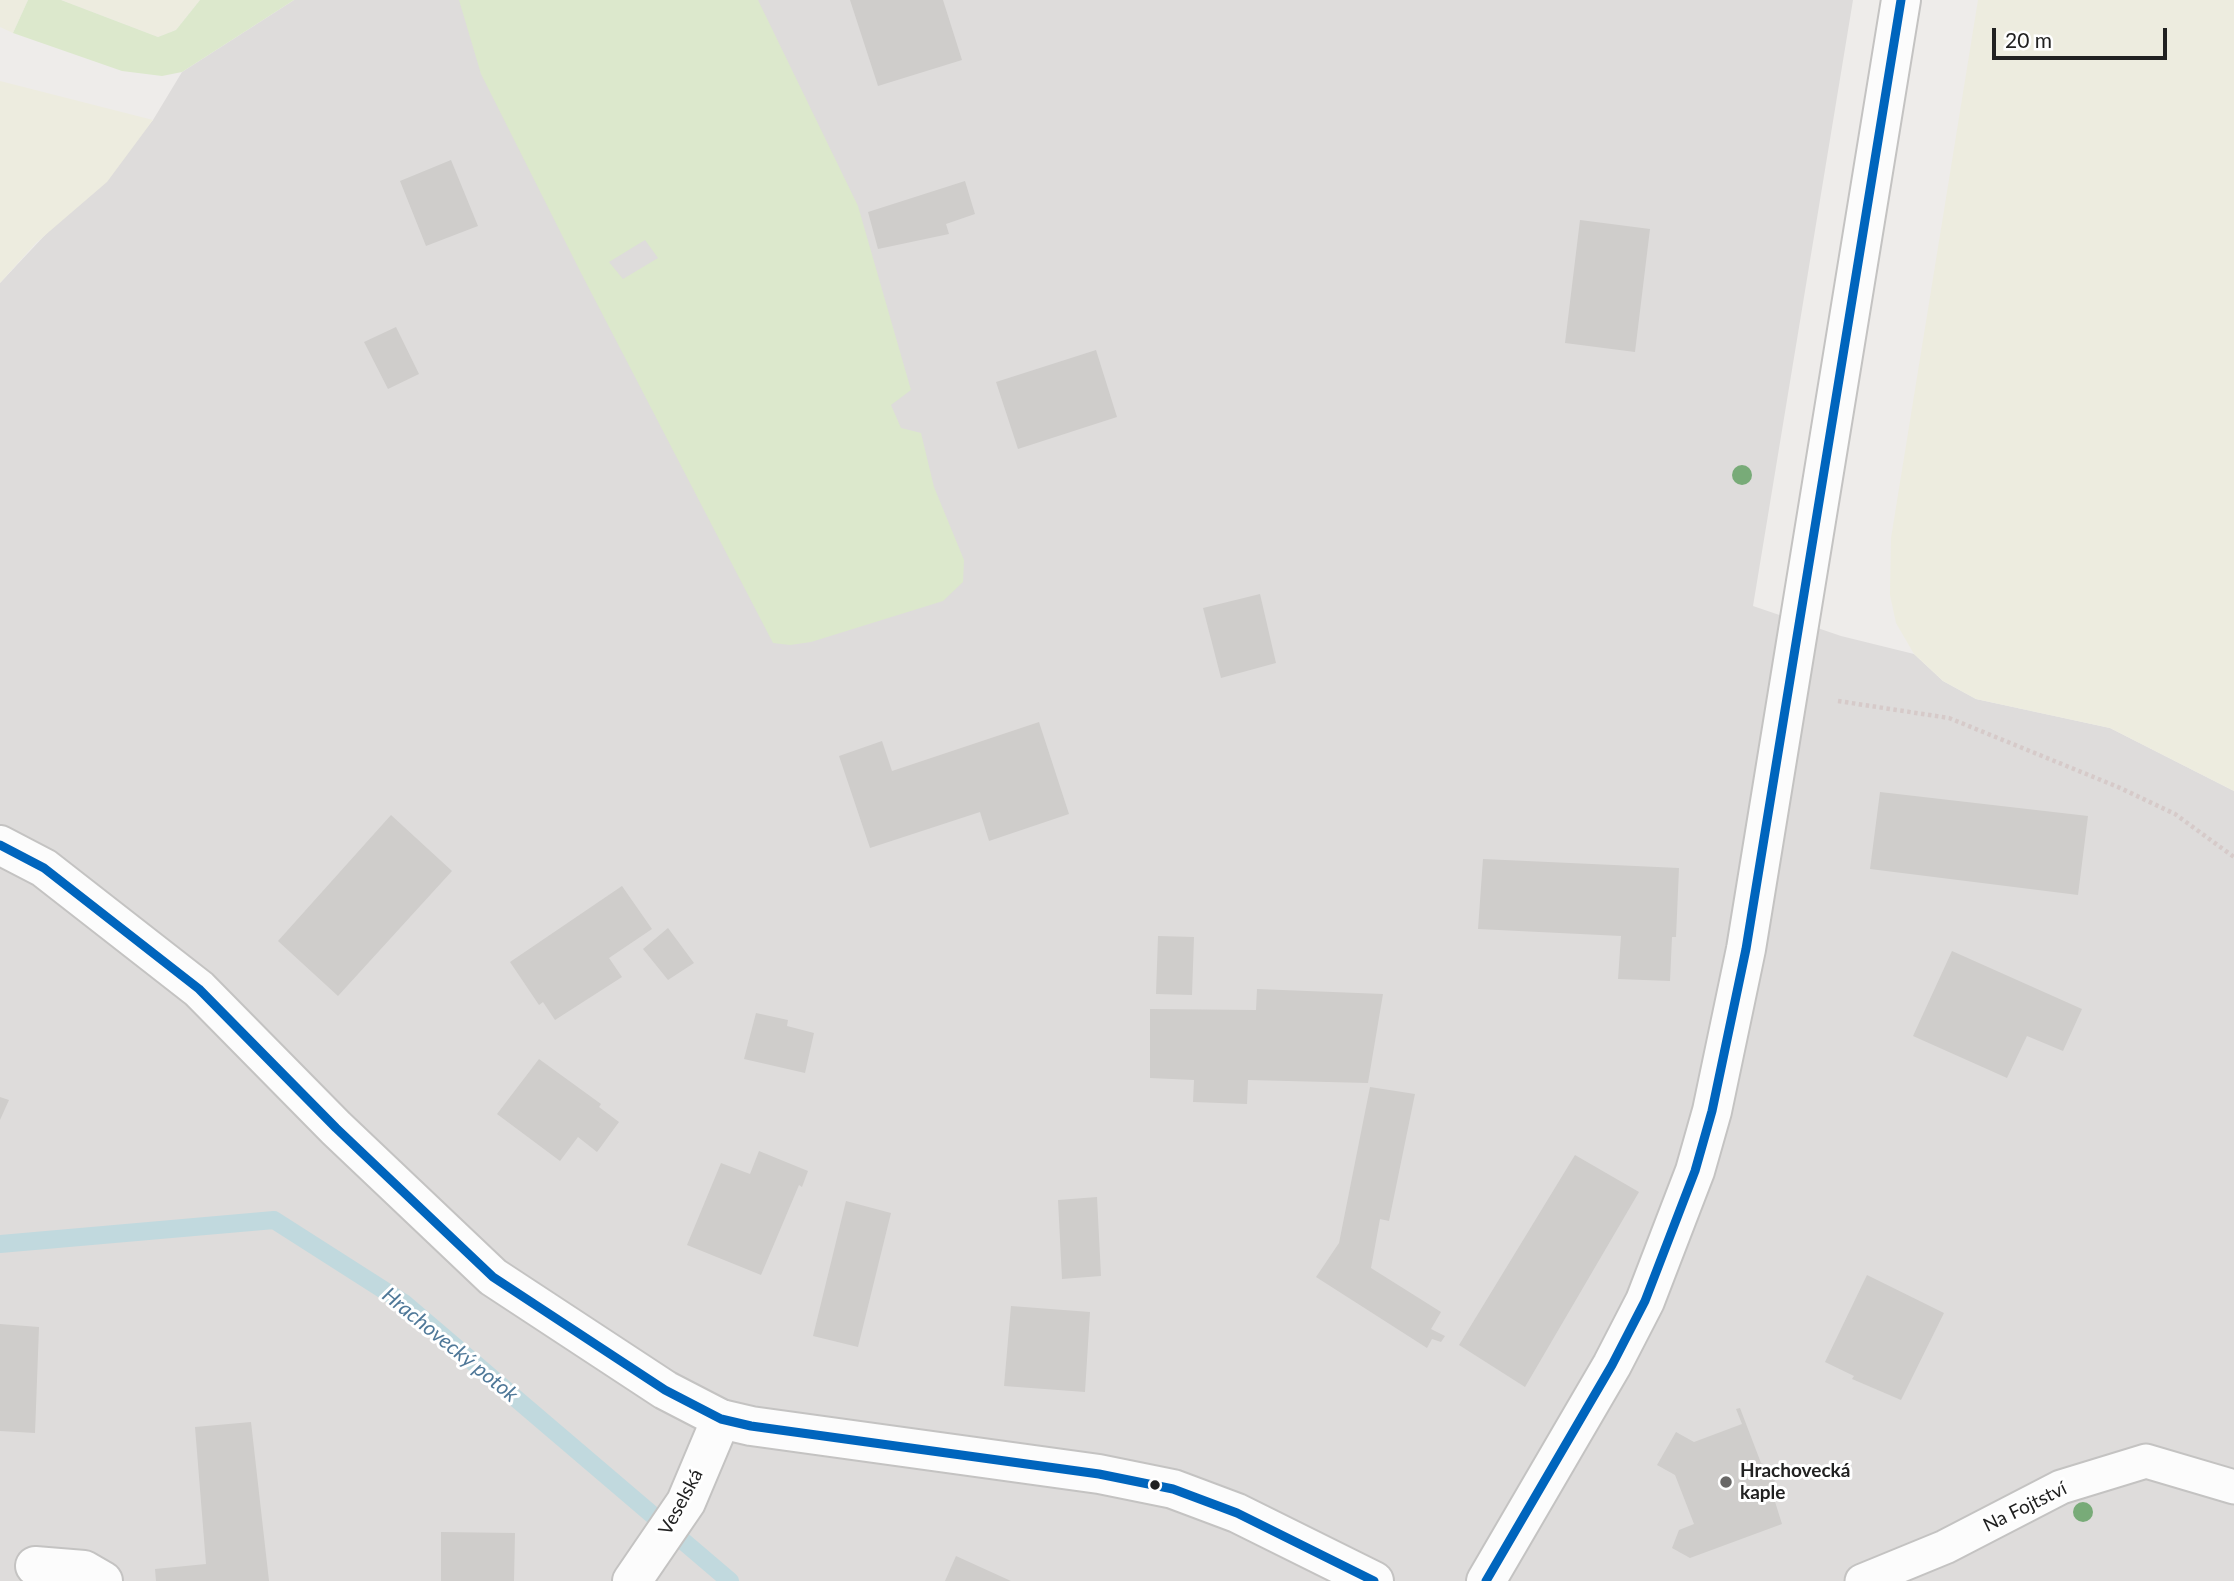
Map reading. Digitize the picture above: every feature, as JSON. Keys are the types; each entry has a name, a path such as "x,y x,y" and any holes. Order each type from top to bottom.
{"street":[{"path":"1486,1581 1606,1376 1645,1301 1695,1171 1712,1111 1743,962 1901,0"},
{"path":"0,845 44,868 199,989 336,1128 493,1277 665,1390 721,1419 751,1426 1099,1474 1173,1489 1237,1513 1374,1581"},
{"name":"Veselská","path":"643,1567 686,1502 721,1419"},
{"path":"35,1566 84,1570 103,1581"}],"lane":[{"name":"Na Fojtství","path":"1862,1581 1945,1547 2061,1487 2146,1461 2234,1487"}],"path":[{"path":"1786,692 1949,718 2118,787 2175,814 2234,857"}],"shaded area":[{"path":"0,0 28,0 13,33 0,27"},
{"path":"61,0 200,0 176,30 158,37"},
{"path":"294,0 1853,0 1753,606 1841,636 1914,654 1943,681 1976,699 2110,728 2234,791 2234,1581 0,1581 0,283 153,120 182,72"},
{"path":"1978,0 2234,0 2234,791 2110,728 1976,699 1943,681 1914,654 1896,623 1890,595 1891,538"},
{"path":"0,81 153,120 107,182 36,243 0,283"}],"green space":[{"path":"28,0 61,0 158,37 176,30 200,0 294,0 182,72 162,76 122,71 13,33"},
{"path":"459,0 758,0 858,206 911,390 891,405 901,428 921,433 934,487 964,560 963,582 943,601 811,642 790,645 773,643 481,74","holes":["645,240 658,258 623,279 609,262"]}],"building":[{"path":"850,0 943,0 962,60 878,86"},
{"path":"451,160 478,226 426,246 400,181"},
{"path":"965,181 975,214 946,224 949,234 878,249 868,212"},
{"path":"1580,220 1650,229 1635,352 1565,343"},
{"path":"396,327 419,374 388,389 364,342"},
{"path":"1096,350 1117,417 1018,449 996,382"},
{"path":"1260,594 1276,663 1221,678 1203,608"},
{"path":"1039,722 1069,814 989,841 980,812 870,848 839,756 882,741 892,771"},
{"path":"1880,792 2088,816 2078,895 1870,869"},
{"path":"391,815 452,871 338,996 278,941"},
{"path":"1483,859 1679,868 1676,937 1672,937 1670,981 1618,979 1621,936 1478,929"},
{"path":"622,886 652,929 609,958 622,977 555,1020 543,1002 539,1005 510,962"},
{"path":"668,928 694,963 668,980 643,949"},
{"path":"1158,936 1194,937 1192,995 1156,994"},
{"path":"1952,951 2082,1009 2063,1051 2027,1036 2007,1078 1913,1036"},
{"path":"1257,989 1383,994 1368,1083 1248,1080 1247,1104 1193,1102 1194,1080 1150,1078 1150,1009 1256,1010"},
{"path":"756,1013 788,1020 787,1026 814,1033 805,1073 744,1059"},
{"path":"539,1059 601,1104 599,1107 619,1122 597,1152 578,1137 560,1161 497,1114"},
{"path":"1370,1087 1415,1094 1389,1221 1380,1219 1371,1268 1441,1312 1431,1329 1445,1336 1441,1342 1432,1339 1427,1348 1316,1277 1339,1243"},
{"path":"0,1097 9,1100 0,1120"},
{"path":"759,1151 808,1171 802,1187 799,1185 761,1275 687,1245 721,1163 750,1174"},
{"path":"1575,1155 1639,1192 1525,1387 1459,1345"},
{"path":"1097,1197 1101,1276 1062,1279 1058,1200"},
{"path":"846,1201 891,1213 858,1347 813,1336"},
{"path":"1867,1275 1944,1313 1901,1400 1852,1379 1854,1376 1825,1362"},
{"path":"1011,1306 1090,1312 1085,1392 1004,1386"},
{"path":"0,1324 39,1327 35,1433 0,1431"},
{"name":"Hrachovecká kaple","path":"1740,1408 1761,1463 1779,1471 1771,1489 1782,1524 1690,1558 1672,1548 1679,1530 1694,1524 1675,1475 1657,1465 1676,1432 1694,1442 1742,1424 1736,1409"},
{"path":"251,1422 269,1581 156,1581 155,1569 206,1564 195,1427"},
{"path":"441,1532 515,1533 514,1581 441,1581"},
{"path":"956,1556 1011,1581 945,1581"}],"waterway":[{"name":"Hrachovecký potok","path":"0,1244 274,1220 404,1303 730,1581"}],"transit line":[{"path":"1486,1581 1612,1365 1645,1301 1695,1171 1712,1111 1746,949 1901,0"},
{"path":"0,845 44,868 199,989 336,1128 493,1277 665,1390 721,1419 751,1426 1099,1474 1173,1489 1237,1513 1374,1581"}],"place":[{"name":"Hrachovecká kaple","path":"1726,1482"}]}
